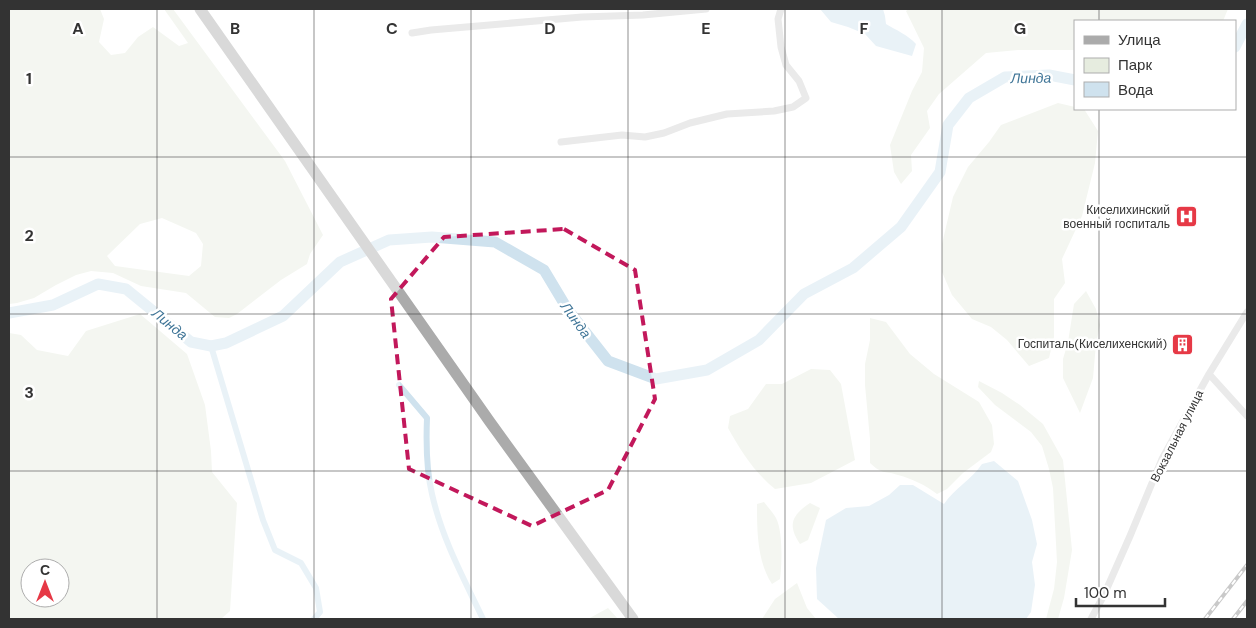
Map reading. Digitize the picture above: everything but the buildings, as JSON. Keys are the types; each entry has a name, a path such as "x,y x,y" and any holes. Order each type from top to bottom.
{"main road":[{"path":"200,9 495,430 633,619"}],"street":[{"path":"412,34 431,30 582,17 643,15 706,9"},
{"path":"560,142 622,135 645,137 727,114 774,111 793,107 806,98 799,81 786,65 781,47 778,19 781,9"},
{"name":"Вокзальная улица","path":"1091,619 1104,595 1162,459 1209,374 1247,312"},
{"path":"1209,374 1247,416"}],"highlighted area":[{"path":"564,229 635,270 655,399 608,490 532,526 409,469 391,299 444,237"}],"green space":[{"path":"9,9 100,9 104,19 99,42 111,55 125,53 138,37 153,27 179,46 188,43 164,9 173,9 285,161 323,235 310,254 307,264 281,280 229,318 215,317 186,293 141,286 113,273 91,271 76,275 34,298 9,304","holes":["162,218 196,233 203,244 201,266 189,276 115,266 107,256 140,224"]},
{"path":"909,9 1228,9 1223,20 1074,20 1074,50 1018,50 986,53 939,94 927,111 930,128 911,155 912,171 901,184 894,172 890,145 912,91 922,72 924,48 906,11"},
{"path":"1058,103 1074,107 1074,110 1085,110 1098,131 1095,163 1082,216 1062,259 1065,283 1054,299 1054,337 1049,358 1029,366 1007,340 991,327 972,319 952,295 942,272 942,244 953,197 968,167 1001,125"},
{"path":"1086,291 1096,309 1100,325 1093,378 1080,413 1063,378 1063,359 1068,342 1074,304"},
{"path":"140,314 187,354 205,405 212,472 237,503 230,611 221,619 9,619 9,333 21,335 37,350 68,356 86,331"},
{"path":"870,318 886,322 910,354 934,374 979,402 992,425 994,444 991,452 963,473 947,489 937,494 919,483 881,471 870,463 865,364 870,340"},
{"path":"811,369 830,370 841,384 855,460 811,483 775,489 748,461 738,445 728,428 730,416 748,409 766,384 782,384"},
{"path":"979,381 1020,405 1043,424 1063,460 1072,550 1064,598 1058,619 1046,619 1054,589 1057,562 1053,488 1042,446 1031,432 995,405 978,387"},
{"path":"764,502 776,518 781,539 780,579 772,584 763,566 758,535 757,504"},
{"path":"810,503 820,508 808,540 800,544 794,531 793,521 795,516"},
{"path":"797,583 807,608 816,619 762,619 775,599"},
{"path":"608,608 618,619 588,619"}],"water":[{"path":"820,9 883,9 886,24 906,35 916,44 912,56 876,46 865,34 831,22"},
{"path":"994,461 1018,481 1032,520 1037,544 1032,562 1035,585 1031,612 1026,619 839,619 817,599 816,568 826,520 846,508 869,506 889,495 900,485 913,485 944,504 982,464"}],"waterway":[{"name":"Линда","path":"1236,45 1247,24"},
{"name":"Линда","path":"9,313 53,305 98,284 126,289 191,342 211,346 226,343 283,316 340,262 389,240 432,237 495,242 544,270 568,310 608,361 656,379 707,370 759,340 804,294 853,268 901,227 940,172 948,125 969,98 1005,77 1049,75 1074,80"},
{"path":"211,346 263,520 275,550 301,563 316,588 320,612 314,619"},
{"path":"399,385 427,418 428,466 436,511 454,558 483,619"}],"railway":[{"path":"1205,619 1247,565"},
{"path":"1233,619 1247,601"}],"place":[{"name":"Киселихинский военный госпиталь","path":"1186,217"},
{"name":"Госпиталь(Киселихенский)","path":"1183,344"}]}
